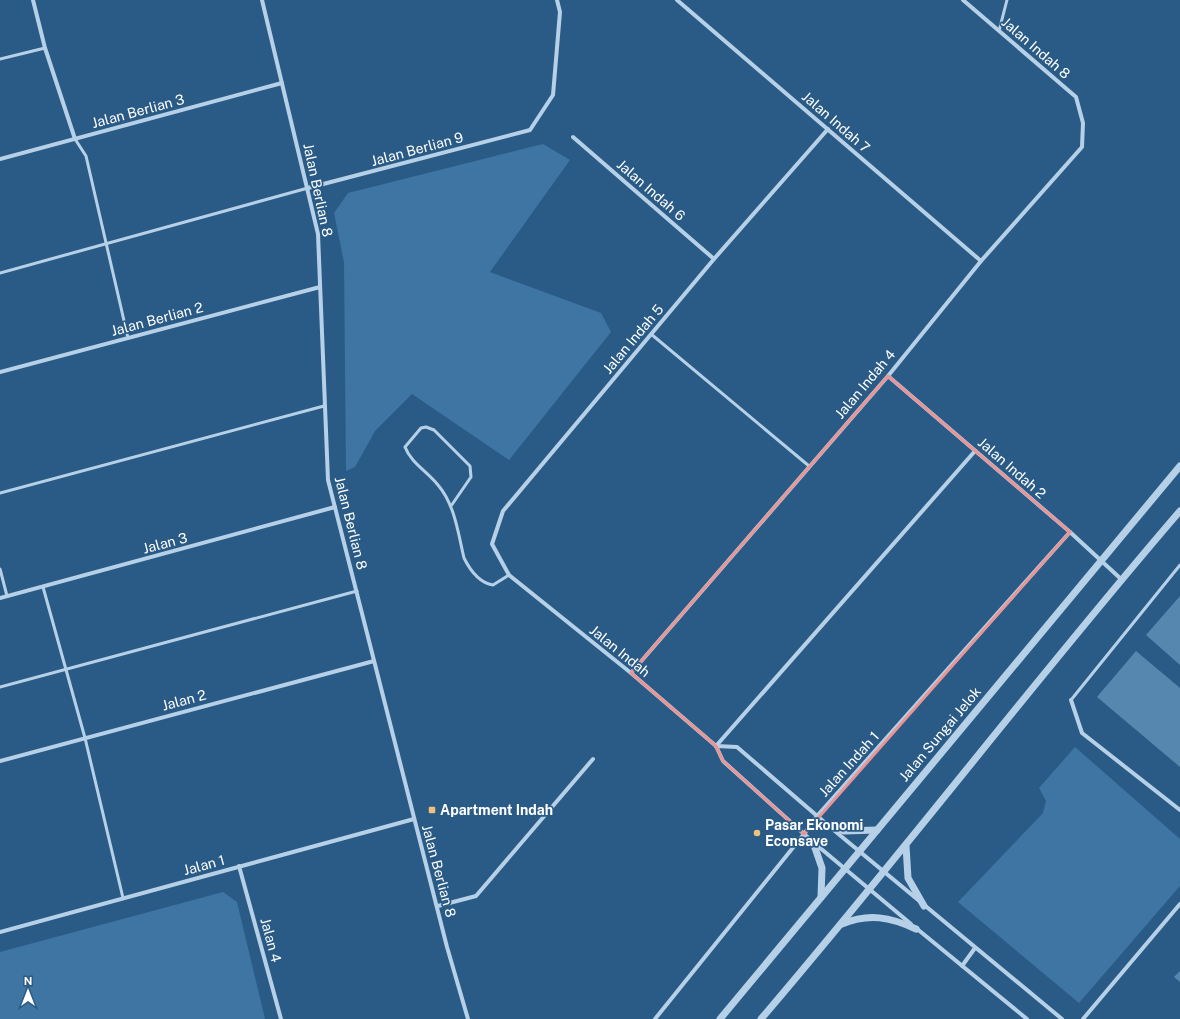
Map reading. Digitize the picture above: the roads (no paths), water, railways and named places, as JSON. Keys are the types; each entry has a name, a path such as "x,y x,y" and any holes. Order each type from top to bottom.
{"street":[{"path":"33,0 45,48 75,139"},
{"name":"Jalan Berlian 8","path":"262,0 318,234 328,480 414,819 438,906 447,947 468,1019"},
{"name":"Jalan Berlian 9","path":"308,188 530,130 553,95 560,12 557,0"},
{"name":"Jalan Indah 7","path":"677,0 981,261"},
{"name":"Jalan Indah 8","path":"963,0 1076,97"},
{"name":"Jalan Berlian 3","path":"0,159 282,83"},
{"name":"Jalan Indah 4","path":"631,673 888,376 981,261 1082,147 1083,122 1076,97"},
{"name":"Jalan Indah 5","path":"509,576 492,544 503,511 714,259 828,130"},
{"name":"Jalan Indah 6","path":"573,137 714,259"},
{"name":"Jalan Berlian 2","path":"0,372 320,287"},
{"name":"Jalan Indah 2","path":"888,376 1070,532 1121,579"},
{"path":"716,746 976,451"},
{"name":"Jalan Sungai Jelok","path":"720,1019 1180,466"},
{"name":"Jalan 3","path":"0,598 43,588 335,507"},
{"path":"761,1019 906,846 1121,579 1180,511"},
{"name":"Jalan Indah 1","path":"654,1019 817,816 1070,532"},
{"name":"Jalan Indah","path":"509,576 631,673 716,746 723,761 813,842 916,929 1027,1019"},
{"name":"Jalan 2","path":"0,761 374,661"},
{"path":"1070,700 1082,733 1180,810"},
{"path":"716,746 737,747 859,852 1062,1019"},
{"path":"438,906 476,896 593,759"},
{"name":"Jalan 1","path":"0,932 414,819"},
{"path":"830,827 844,831 877,830"},
{"path":"813,842 822,868 821,897"},
{"path":"906,846 908,878 924,906"},
{"name":"Jalan 4","path":"239,866 281,1019"},
{"path":"1083,1019 1180,904"},
{"path":"841,924 857,918 881,917 899,921 916,929"},
{"path":"962,966 976,948"}],"lane":[{"path":"999,31 1006,0"},
{"path":"0,59 45,48"},
{"path":"75,139 86,156 128,338"},
{"path":"0,273 308,188"},
{"path":"651,334 809,466"},
{"path":"0,493 324,406"},
{"path":"451,506 471,477 470,466 434,430 426,427 421,428 405,447 408,454 439,485 451,506 464,558 468,566 484,584 493,585 509,576"},
{"path":"1070,700 1180,565"},
{"path":"0,569 7,596"},
{"path":"43,588 85,738 123,898"},
{"path":"0,687 357,591"}],"place":[{"name":"Apartment Indah","path":"432,810"},
{"name":"Pasar Ekonomi Econsave","path":"757,833"}]}
